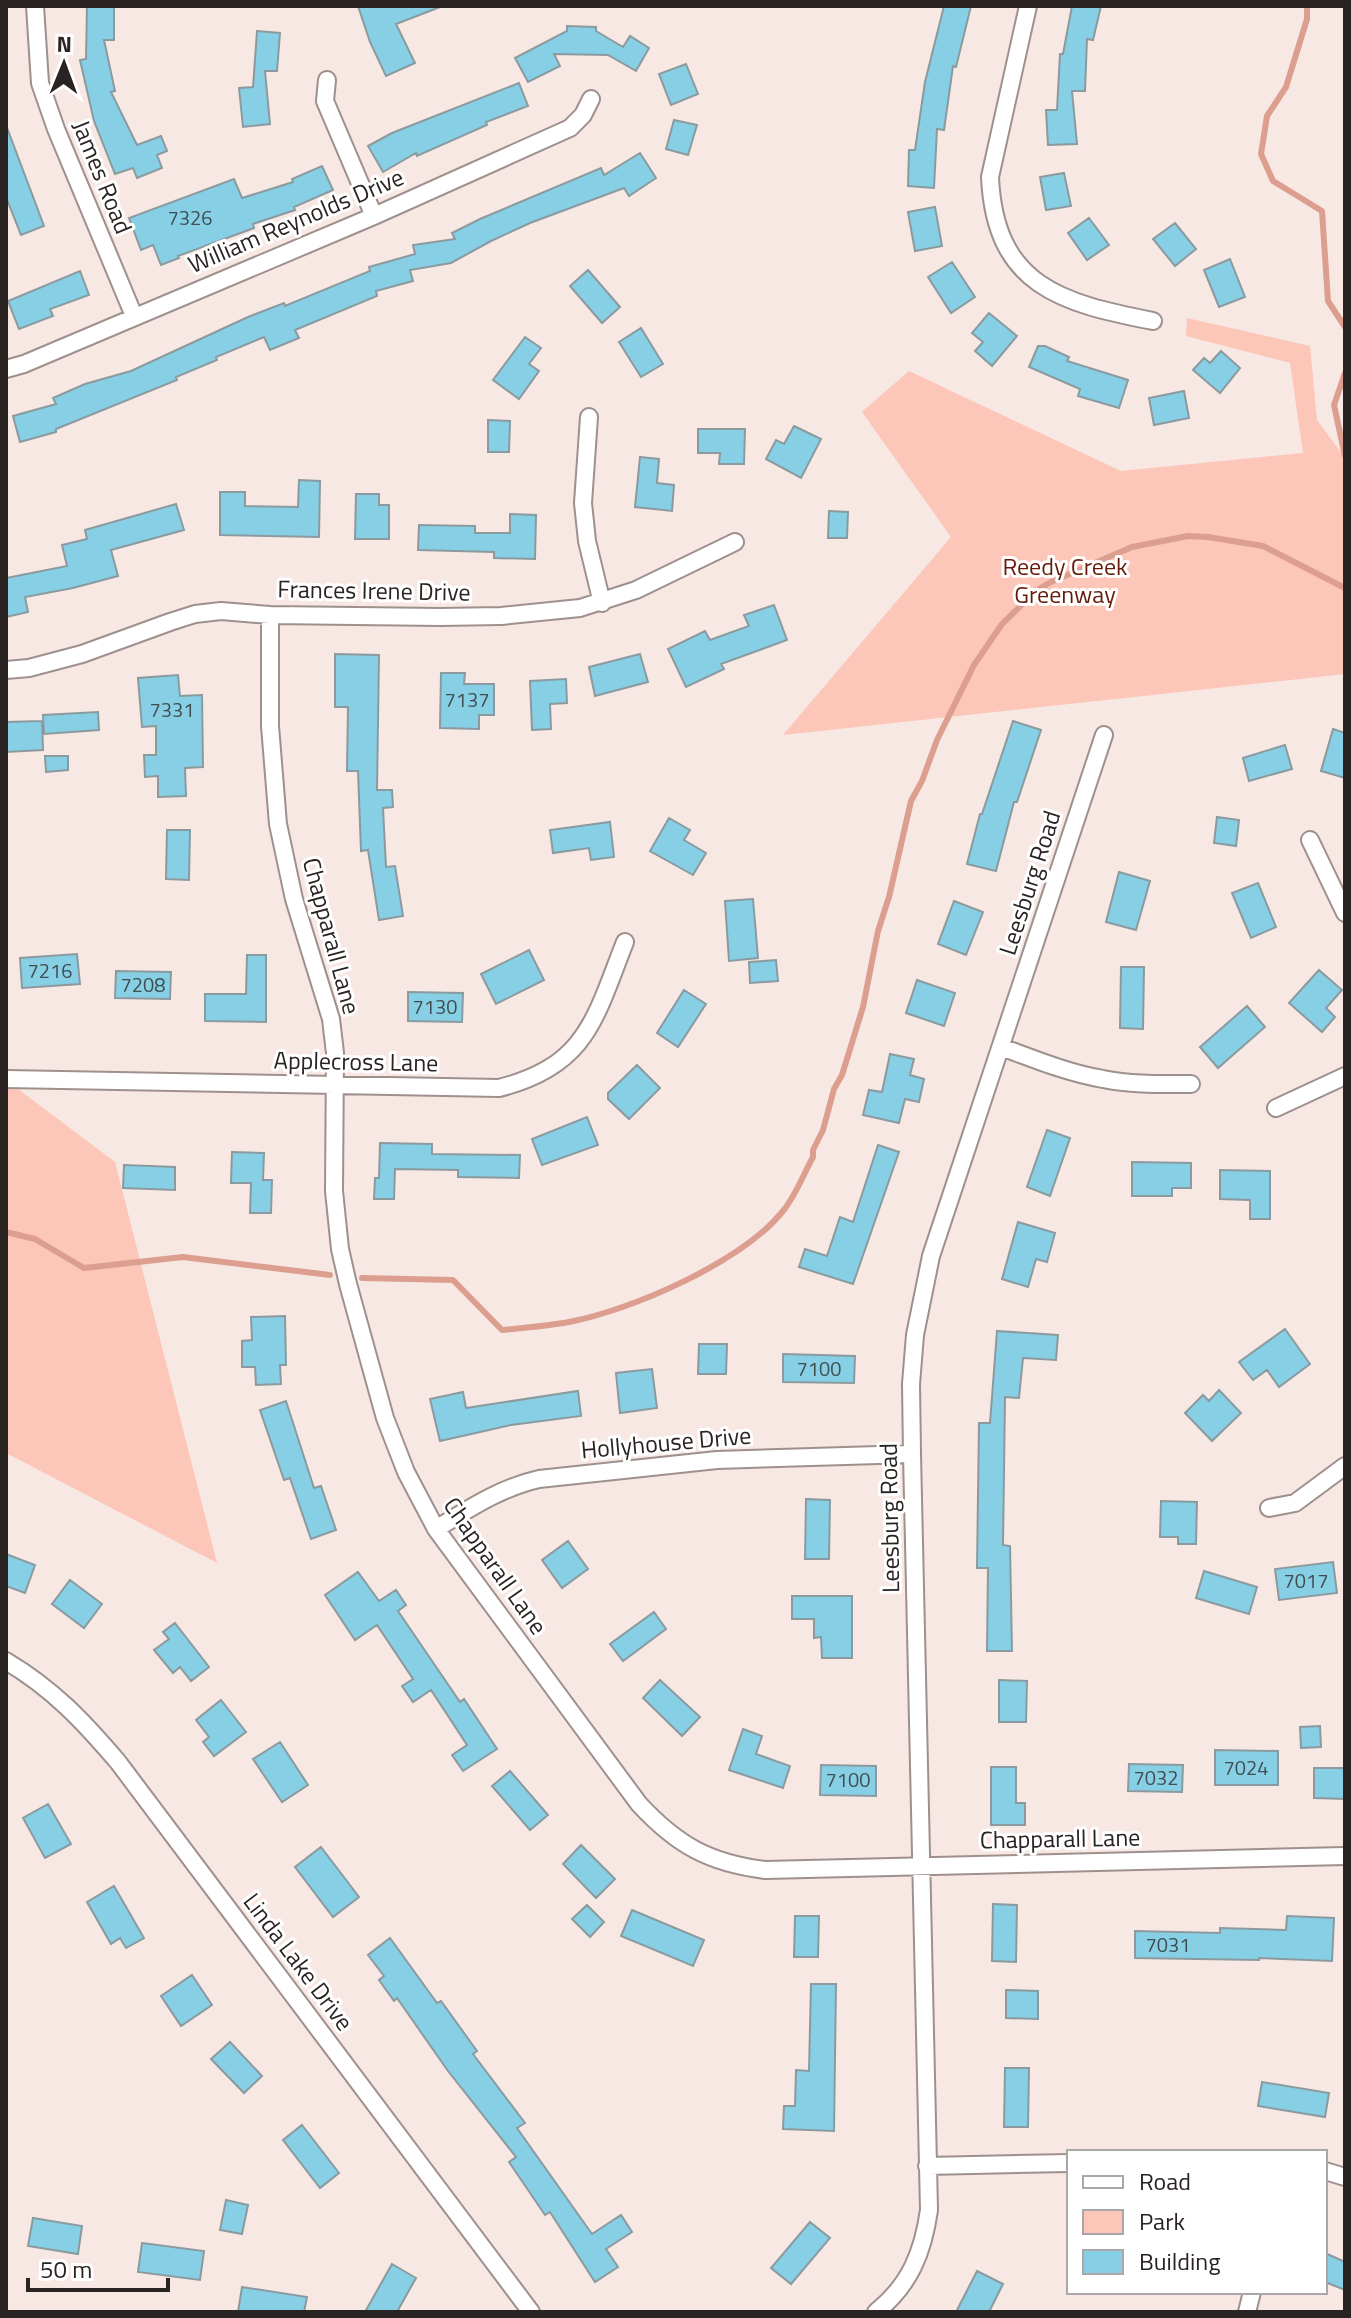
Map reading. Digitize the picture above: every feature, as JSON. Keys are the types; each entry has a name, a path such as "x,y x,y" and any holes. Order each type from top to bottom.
{"street":[{"name":"James Road","path":"35,6 40,83 134,316"},
{"path":"1028,6 990,177 991,204 999,230 1011,254 1048,290 1072,302 1153,321"},
{"path":"327,80 325,101 374,216"},
{"name":"William Reynolds Drive","path":"6,369 374,216 570,128 583,115 591,99"},
{"path":"589,417 583,503 587,541 602,603"},
{"name":"Frances Irene Drive","path":"6,670 29,668 82,654 195,614 221,611 270,615 501,616 561,612 602,603 636,590 735,542"},
{"name":"Chapparall Lane","path":"270,615 270,726 278,824 290,887 331,1019 335,1053 334,1191 340,1249 385,1418 406,1472 436,1529 639,1804 659,1826 707,1857 736,1866 765,1870 1345,1856"},
{"name":"Leesburg Road","path":"876,2312 890,2301 907,2280 920,2251 929,2210 911,1384 920,1307 931,1256 1104,735"},
{"path":"1310,840 1345,913"},
{"name":"Applecross Lane","path":"6,1079 499,1088 538,1076 561,1062 583,1038 597,1013 625,942"},
{"path":"1001,1047 1057,1068 1100,1079 1144,1084 1191,1084"},
{"path":"1276,1108 1345,1076"},
{"name":"Hollyhouse Drive","path":"436,1529 488,1496 513,1485 539,1479 717,1460 912,1454"},
{"path":"1269,1508 1295,1503 1345,1466"},
{"name":"Linda Lake Drive","path":"6,1661 51,1690 118,1762 525,2309"},
{"path":"927,2166 1067,2163"}],"green space":[{"name":"Reedy Creek Greenway","path":"1187,318 1310,346 1317,420 1345,458 1345,674 783,735 951,537 862,412 909,371 1121,471 1303,453 1290,363 1186,336"},
{"path":"6,1080 115,1162 217,1563 6,1453"}],"building":[{"path":"87,6 114,6 114,40 104,40 115,91 111,92 137,145 161,136 167,151 157,155 162,168 137,178 133,168 115,174 94,121 80,60 86,59"},
{"path":"358,6 440,7 396,24 415,63 386,76"},
{"path":"944,6 971,6 956,67 953,66 944,130 937,129 934,188 908,186 909,150 915,150 925,82"},
{"path":"1072,6 1101,6 1093,40 1087,39 1085,91 1072,91 1077,144 1048,145 1046,110 1057,110 1060,54 1063,54"},
{"path":"567,26 596,27 596,31 623,47 630,36 649,48 636,71 608,55 554,54 560,66 528,82 515,58 567,31"},
{"path":"257,31 280,33 277,71 265,71 270,124 243,127 239,88 253,87"},
{"path":"686,64 698,94 671,105 659,74"},
{"path":"519,83 528,106 486,122 487,125 417,156 416,153 383,172 368,146 392,133"},
{"path":"674,120 697,125 688,155 666,149"},
{"path":"6,125 44,226 21,235 6,197"},
{"path":"640,153 656,178 629,196 624,188 530,223 451,263 410,270 413,281 376,291 377,296 295,330 299,338 270,350 264,337 216,357 217,360 176,377 177,380 56,429 56,432 20,442 13,416 56,404 53,398 85,384 131,371 248,317 284,303 285,306 370,271 369,267 415,254 413,245 455,239 452,233 480,219 601,168 604,175"},
{"path":"322,166 333,190 294,207 295,210 253,224 254,228 161,265 153,245 141,250 129,218 234,179 242,198 293,182 292,179"},
{"path":"1064,173 1071,206 1046,210 1040,177"},
{"path":"935,207 942,246 915,251 908,212"},
{"path":"1089,218 1109,245 1087,260 1068,233"},
{"path":"1175,223 1196,249 1175,266 1153,239"},
{"path":"1230,259 1245,297 1219,307 1204,270"},
{"path":"952,262 975,297 951,313 928,277"},
{"path":"588,270 620,307 602,323 570,286"},
{"path":"80,271 89,295 50,309 53,316 19,329 8,301"},
{"path":"989,313 1017,336 992,366 975,351 983,342 972,333"},
{"path":"641,328 663,364 641,377 619,342"},
{"path":"525,337 541,348 529,364 539,371 519,399 493,380"},
{"path":"1038,346 1069,357 1067,361 1128,380 1119,408 1078,396 1080,389 1029,367"},
{"path":"1221,351 1240,368 1220,393 1193,370 1204,358 1210,363"},
{"path":"1184,391 1189,418 1154,425 1149,398"},
{"path":"488,420 510,421 509,452 488,452"},
{"path":"794,426 821,439 801,478 766,459 776,440 784,444"},
{"path":"698,429 745,429 744,464 719,464 720,453 698,453"},
{"path":"640,457 659,459 657,483 674,485 672,511 635,507"},
{"path":"299,480 320,481 319,537 220,535 220,492 245,492 245,506 298,507"},
{"path":"356,494 379,494 379,505 389,505 389,539 355,539"},
{"path":"176,504 184,530 111,550 118,576 25,597 28,612 6,617 6,578 67,566 62,545 87,539 85,530"},
{"path":"829,511 848,512 847,538 828,538"},
{"path":"510,514 536,515 535,559 494,558 494,552 418,550 419,525 475,526 475,533 510,533"},
{"path":"774,605 787,640 721,664 724,669 686,687 668,649 705,631 710,640 749,626 744,615"},
{"path":"335,654 379,655 377,790 392,790 393,807 383,808 386,867 395,866 403,916 379,920 368,850 361,851 358,771 347,771 348,707 335,707"},
{"path":"640,654 648,682 595,696 589,667"},
{"path":"441,673 465,673 464,684 494,684 494,715 479,715 479,729 440,728"},
{"path":"178,675 180,696 202,695 203,767 185,768 186,796 158,797 158,776 145,777 144,755 156,755 156,726 142,727 138,678"},
{"path":"566,679 567,703 550,704 551,729 532,730 530,681"},
{"path":"98,712 99,730 44,734 43,715"},
{"path":"42,721 43,750 6,752 6,722"},
{"path":"1013,721 1041,730 1017,802 1014,802 996,871 967,864 980,814"},
{"path":"1333,729 1345,733 1345,778 1321,771"},
{"path":"1285,745 1292,769 1249,781 1243,758"},
{"path":"45,756 68,756 68,770 46,772"},
{"path":"1217,817 1239,820 1236,846 1214,843"},
{"path":"669,818 690,830 684,840 706,853 693,875 650,851"},
{"path":"610,822 614,857 591,860 589,848 553,853 550,830"},
{"path":"167,830 190,830 189,880 166,879"},
{"path":"1119,872 1150,881 1136,930 1106,922"},
{"path":"1258,883 1276,927 1251,938 1232,893"},
{"path":"753,899 758,958 729,961 725,901"},
{"path":"954,901 983,912 966,955 938,944"},
{"path":"529,950 544,980 496,1004 481,974"},
{"path":"77,954 80,984 22,988 20,958"},
{"path":"247,955 266,955 266,1022 205,1021 205,994 246,994"},
{"path":"776,960 778,981 750,983 749,962"},
{"path":"1121,967 1144,967 1143,1029 1120,1028"},
{"path":"1319,970 1342,990 1326,1008 1335,1017 1322,1032 1289,1003"},
{"path":"116,971 171,972 170,999 115,998"},
{"path":"917,980 955,993 944,1026 906,1013"},
{"path":"684,990 706,1004 678,1047 657,1033"},
{"path":"408,992 463,993 462,1022 408,1021"},
{"path":"1247,1006 1265,1027 1218,1068 1200,1047"},
{"path":"890,1054 914,1059 910,1075 924,1079 919,1102 905,1099 899,1123 863,1115 869,1090 882,1092"},
{"path":"637,1065 660,1088 629,1119 608,1099 608,1093"},
{"path":"587,1117 598,1145 542,1165 532,1139"},
{"path":"1047,1130 1070,1138 1050,1196 1027,1187"},
{"path":"380,1143 432,1144 432,1154 520,1155 519,1178 458,1177 458,1170 395,1169 394,1199 374,1199 375,1178 379,1178"},
{"path":"878,1145 899,1152 853,1284 799,1267 805,1249 827,1256 840,1217 853,1222"},
{"path":"232,1152 264,1153 263,1180 272,1180 271,1213 250,1213 251,1183 231,1183"},
{"path":"1132,1162 1191,1163 1191,1188 1172,1188 1172,1196 1132,1196"},
{"path":"124,1165 175,1167 175,1190 123,1188"},
{"path":"1220,1170 1270,1171 1270,1219 1250,1219 1250,1200 1220,1199"},
{"path":"1018,1222 1055,1233 1047,1262 1036,1259 1028,1287 1002,1279"},
{"path":"285,1316 286,1365 280,1365 281,1384 256,1385 255,1367 242,1367 242,1341 252,1340 251,1317"},
{"path":"1285,1329 1310,1364 1279,1387 1267,1370 1253,1380 1239,1362"},
{"path":"997,1331 1058,1335 1056,1360 1023,1358 1019,1398 1005,1397 1003,1545 1010,1546 1012,1651 987,1651 988,1568 977,1568 979,1423 990,1423"},
{"path":"699,1344 727,1344 726,1374 698,1374"},
{"path":"783,1354 855,1356 854,1383 783,1382"},
{"path":"652,1369 657,1408 620,1413 616,1373"},
{"path":"1219,1390 1241,1413 1212,1441 1185,1413 1203,1395 1209,1401"},
{"path":"578,1391 581,1416 511,1425 440,1441 430,1399 463,1392 466,1408"},
{"path":"286,1401 314,1488 321,1486 336,1530 311,1539 290,1478 284,1480 260,1410"},
{"path":"806,1499 830,1500 829,1559 805,1559"},
{"path":"1161,1501 1197,1502 1196,1544 1178,1544 1178,1537 1160,1537"},
{"path":"568,1541 588,1569 562,1588 542,1560"},
{"path":"6,1554 35,1565 25,1593 6,1586"},
{"path":"1333,1562 1337,1593 1279,1600 1275,1569"},
{"path":"1204,1571 1257,1587 1249,1614 1196,1598"},
{"path":"358,1572 379,1601 396,1590 406,1605 398,1611 460,1702 464,1699 497,1749 463,1771 452,1755 467,1745 431,1690 413,1702 402,1686 413,1679 377,1625 355,1640 325,1595"},
{"path":"70,1580 102,1604 84,1628 52,1604"},
{"path":"792,1596 852,1596 852,1658 822,1658 821,1637 814,1638 814,1619 792,1619"},
{"path":"654,1612 666,1629 623,1661 610,1644"},
{"path":"175,1623 209,1667 191,1681 180,1667 173,1673 154,1650 169,1639 163,1632"},
{"path":"660,1680 700,1717 682,1736 643,1698"},
{"path":"999,1680 1027,1681 1026,1722 999,1722"},
{"path":"221,1700 246,1732 214,1756 203,1742 209,1737 196,1720"},
{"path":"1320,1726 1321,1747 1301,1748 1300,1727"},
{"path":"743,1729 762,1736 756,1754 790,1766 783,1788 729,1770"},
{"path":"280,1742 308,1785 282,1802 253,1759"},
{"path":"1215,1750 1278,1751 1278,1785 1215,1785"},
{"path":"1129,1764 1183,1765 1182,1792 1128,1791"},
{"path":"821,1765 876,1766 876,1796 820,1795"},
{"path":"991,1767 1016,1767 1016,1803 1025,1803 1025,1825 991,1825"},
{"path":"1314,1768 1345,1768 1345,1799 1314,1798"},
{"path":"510,1771 548,1815 530,1830 492,1786"},
{"path":"48,1804 71,1844 45,1858 23,1818"},
{"path":"581,1845 615,1879 596,1898 563,1864"},
{"path":"321,1847 359,1897 333,1917 295,1867"},
{"path":"114,1886 144,1938 126,1948 120,1938 111,1944 87,1902"},
{"path":"993,1904 1017,1905 1016,1962 992,1961"},
{"path":"587,1905 604,1922 590,1937 572,1919"},
{"path":"632,1910 704,1940 693,1966 621,1936"},
{"path":"795,1916 819,1916 818,1957 794,1957"},
{"path":"1287,1916 1334,1918 1332,1961 1135,1958 1135,1931 1220,1933 1220,1928 1286,1930"},
{"path":"390,1938 437,2003 441,2001 477,2051 473,2054 525,2123 517,2128 592,2234 621,2215 632,2232 606,2249 618,2267 595,2282 550,2212 545,2215 509,2162 516,2157 448,2071 397,1998 394,2001 379,1980 384,1976 368,1955"},
{"path":"192,1975 212,2005 181,2026 161,1996"},
{"path":"811,1984 836,1984 834,2131 783,2129 784,2106 795,2106 796,2070 809,2071"},
{"path":"1006,1990 1038,1991 1038,2019 1006,2018"},
{"path":"230,2042 262,2076 244,2093 211,2059"},
{"path":"1005,2068 1029,2068 1028,2127 1004,2127"},
{"path":"1262,2082 1329,2093 1325,2117 1258,2106"},
{"path":"302,2125 339,2173 320,2188 283,2140"},
{"path":"226,2200 248,2205 242,2234 220,2230"},
{"path":"33,2218 82,2226 78,2254 28,2246"},
{"path":"810,2222 830,2238 791,2284 771,2268"},
{"path":"142,2243 204,2251 200,2280 138,2272"},
{"path":"1327,2254 1345,2262 1345,2290 1327,2283"},
{"path":"392,2264 416,2278 397,2312 365,2312"},
{"path":"977,2271 1003,2284 989,2312 956,2312"},
{"path":"242,2287 307,2297 304,2312 238,2312"}],"waterway":[{"path":"1307,6 1307,19 1286,87 1267,116 1261,154 1273,181 1322,211 1328,301 1345,327"},
{"path":"1345,373 1334,405 1345,456"},
{"path":"362,1278 453,1280 502,1330 569,1322 623,1307 684,1281 741,1248 783,1211 813,1157 863,1007 878,931 911,801 974,665 1002,624 1037,590 1051,582 1132,547 1188,536 1263,546 1345,588"},
{"path":"6,1232 35,1239 84,1268 183,1257 330,1275"}]}
